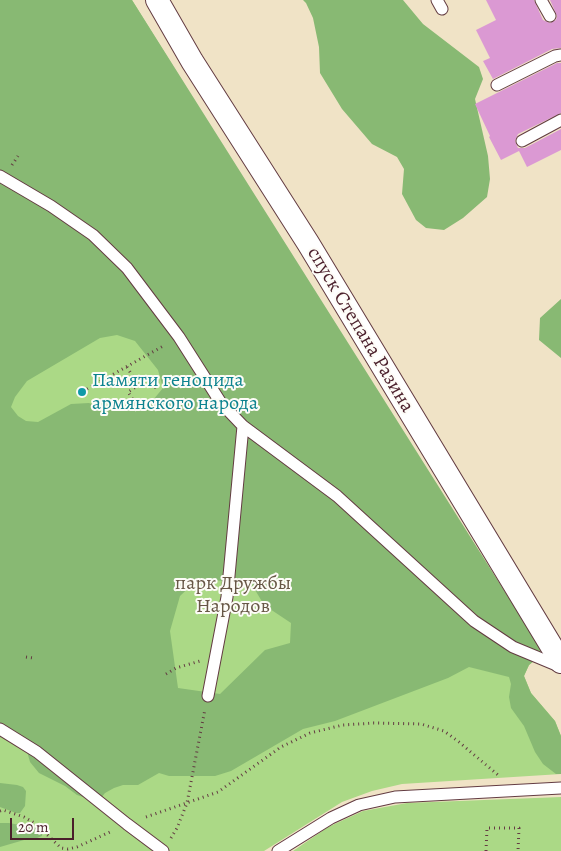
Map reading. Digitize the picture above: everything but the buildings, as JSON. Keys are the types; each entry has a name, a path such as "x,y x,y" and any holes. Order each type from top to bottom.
{"street":[{"name":"спуск Степана Разина","path":"157,0 192,61 308,243 561,662"}],"lane":[{"path":"541,0 550,16"},
{"path":"497,85 555,56 561,55"},
{"path":"522,141 561,120"},
{"path":"0,176 51,206 93,235 127,268 179,337 221,403 243,426 337,496 474,621 513,647 561,667"},
{"path":"208,696 227,597 243,426"},
{"path":"0,729 37,752 163,851"},
{"path":"278,851 330,818 359,805 395,797 561,788"}],"path":[{"path":"87,389 179,337"},
{"path":"127,367 138,385"},
{"path":"135,403 128,392 138,385 150,378 157,390"},
{"path":"26,656 33,658"},
{"path":"166,674 176,668 215,657"},
{"path":"151,843 164,844 170,839 177,828 187,803 208,696"},
{"path":"0,810 24,817 36,824 61,848 77,847 127,824 218,792 281,747 310,733 343,725 374,723 421,724 444,731 480,758 516,790"},
{"path":"486,851 487,828 518,828 518,851"}],"green space":[{"name":"парк Дружбы Народов","path":"0,0 132,0 540,656 529,665 524,676 531,693 555,721 561,736 561,774 402,784 372,791 342,802 264,851 0,851"},
{"name":"парк Дружбы Народов","path":"0,0 132,0 541,649 540,656 529,665 524,676 531,693 555,721 561,736 561,774 556,774 543,764 535,752 524,726 511,708 509,697 511,684 509,677 469,667 448,678 335,721 303,729 231,771 215,776 169,776 159,773 138,785 123,785 105,793 101,798 92,800 77,795 65,786 39,773 30,762 23,737 17,732 11,729 2,733 0,738","holes":["117,335 135,341 158,370 163,388 153,400 139,408 128,410 109,410 89,403 71,404 38,422 26,421 18,416 11,407 15,397 27,381 100,338","198,579 251,583 264,605 291,623 290,643 265,650 220,694 178,688 170,631 180,596"]},
{"path":"303,0 403,0 423,24 479,67 483,79 475,99 488,156 490,179 487,197 463,218 444,230 426,228 416,220 402,194 404,169 397,157 372,144 342,109 320,73 319,47 313,18"},
{"path":"561,299 561,358 539,340 540,318"},
{"path":"0,783 17,785 23,787 26,791 25,806 20,813 0,807"},
{"path":"561,797 561,851 293,851 328,827 363,811 407,803"},
{"path":"0,823 36,828 42,833 42,836 0,847"}],"place":[{"name":"Памяти геноцида армянского народа","path":"82,392"}]}
